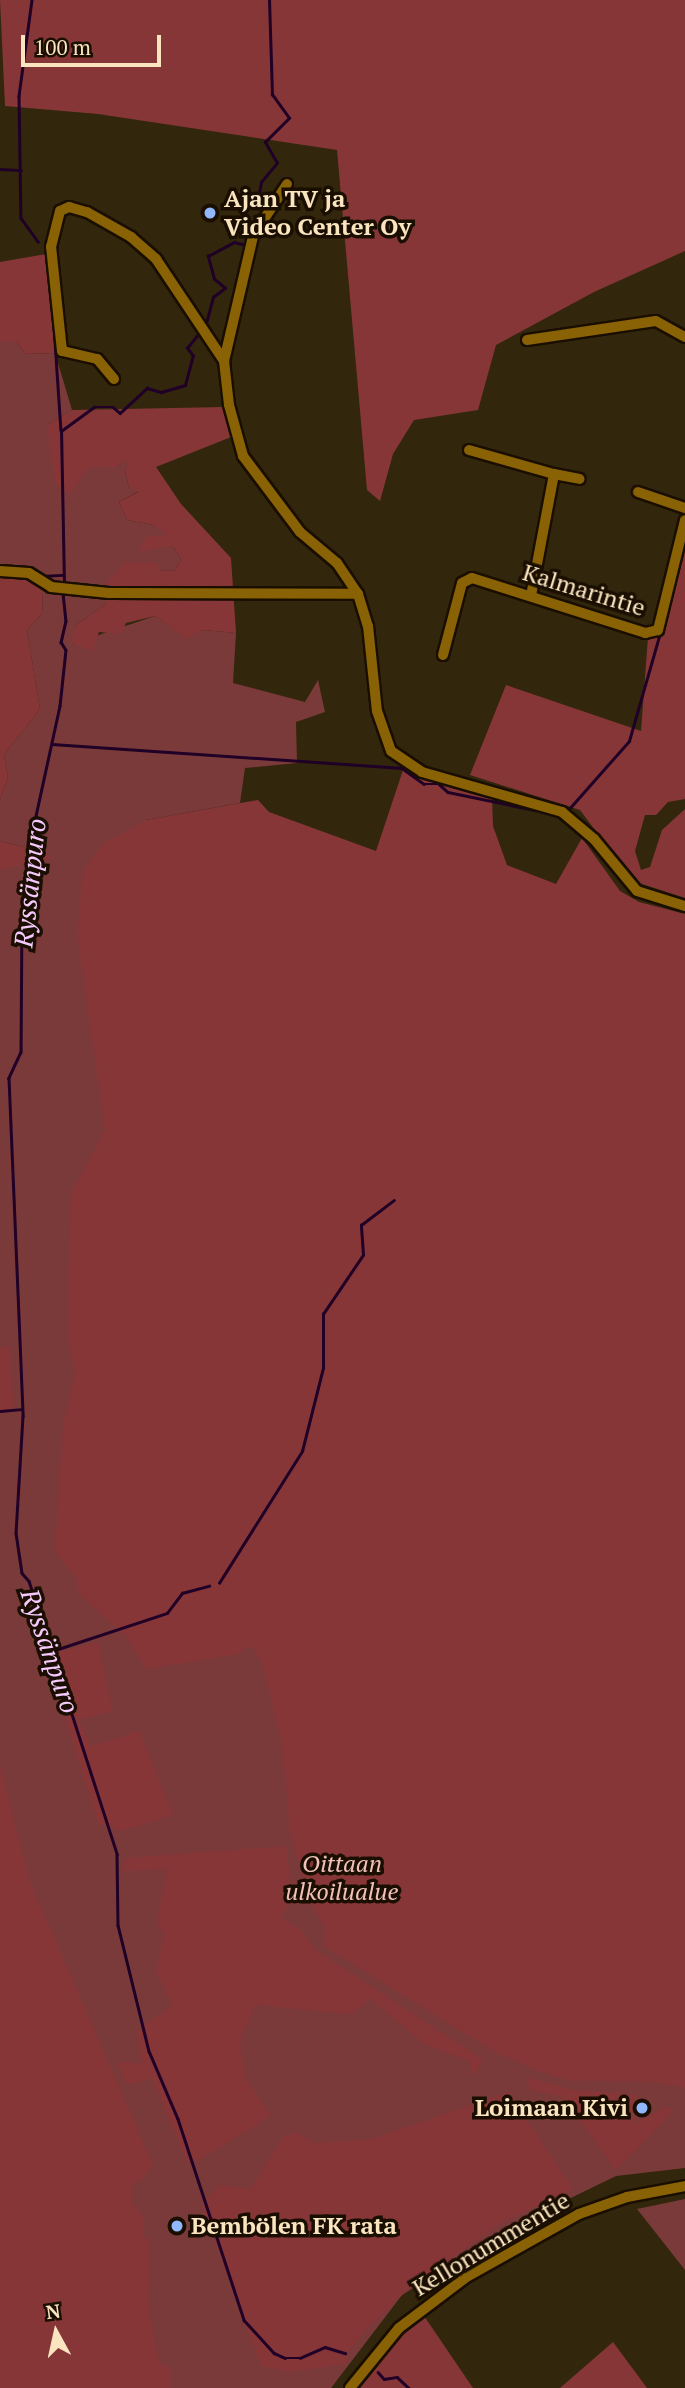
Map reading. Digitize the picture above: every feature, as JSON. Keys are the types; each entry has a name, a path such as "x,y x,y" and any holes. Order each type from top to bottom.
{"street":[{"path":"287,184 253,236 224,361 229,405 243,456 300,532 337,563 358,594 368,626 377,711 391,751 422,772 562,812 594,839 637,891 685,906"},
{"path":"114,379 97,359 62,351 51,247 60,211 69,208 87,212 131,237 156,259 224,361"},
{"path":"527,340 656,321 685,337"},
{"path":"469,450 580,479"},
{"path":"531,596 554,474"},
{"path":"638,492 685,508"},
{"name":"Kalmarintie","path":"443,655 462,583 472,578 645,633 658,630 685,520"},
{"path":"0,571 22,570 51,587 109,593 358,594"},
{"name":"Kellonummentie","path":"350,2388 399,2328 476,2272 590,2209 685,2186"}],"green space":[{"path":"0,0 685,0 685,251 594,292 496,345 478,410 414,420 393,454 380,501 367,490 337,150 98,114 5,106"},
{"path":"46,254 55,353 25,354 17,342 0,342 0,262"},
{"path":"0,342 17,342 25,354 55,353 72,410 47,425 88,467 117,467 130,459 125,471 129,487 139,491 119,502 127,520 153,525 171,535 158,547 173,546 181,559 175,571 157,570 158,563 108,590 53,586 0,568"},
{"path":"224,407 231,437 156,467 181,504 231,558 236,633 203,630 187,639 155,616 126,623 121,634 99,632 92,651 71,643 76,625 106,604 108,580 126,562 158,563 158,570 175,571 181,559 173,546 138,552 147,536 169,535 153,525 127,520 119,502 138,492 129,487 125,471 129,460 117,467 88,467 71,494 55,483 47,425 72,410"},
{"path":"685,533 685,799 668,802 656,815 645,815 635,851 641,870 650,867 662,830 685,809 685,898 633,881 580,810 470,775 506,685 641,731 648,637 662,628"},
{"path":"20,573 43,589 42,614 27,630 40,709 4,755 8,778 0,799 0,574"},
{"name":"Oittaan ulkoilualue","path":"43,589 108,596 106,604 76,625 72,644 155,616 187,638 203,630 236,633 233,683 305,702 318,680 325,712 296,722 297,763 245,768 240,803 146,820 685,1588 685,2168 616,2176 509,2228 402,2295 331,2388 0,2388 0,857 40,851 0,841 0,799 8,778 4,755 40,709 27,630 42,614"},
{"path":"403,770 492,798 493,826 507,865 556,884 582,838 620,891 639,902 685,914 685,2088 656,2082 566,2080 539,2071 497,2053 324,1946 325,1927 310,1902 290,1831 282,1745 264,1669 254,1648 246,1647 240,1654 146,1669 127,1638 77,1592 77,1578 55,1551 63,1425 75,1374 67,1330 71,1193 105,1130 77,934 83,871 103,844 146,820 258,800 269,812 376,851"},
{"path":"0,841 44,852 52,858 0,870"},
{"path":"0,1347 10,1347 14,1409 0,1414"},
{"path":"98,1642 113,1711 78,1720 92,1746 139,1731 173,1815 121,1831 98,1823 53,1678 57,1652"},
{"path":"0,1765 30,1882 152,2163 144,2179 133,2184 131,2200 143,2217 143,2235 150,2244 148,2305 159,2363 172,2369 172,2388 0,2388"},
{"path":"286,1846 293,1904 287,1906 282,1918 303,1932 314,1949 483,2060 473,2076 469,2061 424,2044 371,1999 351,2014 255,2005 240,2041 245,2077 271,2116 197,2161 187,2162 152,2078 127,2085 117,2062 143,2063 136,2032 173,2005 156,1972 164,1933 157,1924 167,1869 121,1871 126,1858"},
{"path":"528,2078 573,2090 638,2095 632,2112 636,2123 667,2106 674,2111 616,2170 563,2097 529,2090"},
{"path":"508,2092 573,2189 501,2223 412,2286 372,2323 346,2354 346,2364 290,2372 261,2366 202,2204 220,2185 251,2189 282,2138 295,2132 315,2143 372,2139"},
{"path":"685,2199 685,2270 637,2209"},
{"path":"422,2313 473,2388 357,2388 372,2362"},
{"path":"613,2342 647,2388 560,2388"}],"waterway":[{"path":"32,0 19,96 21,218 38,241"},
{"name":"Ryssänpuro","path":"205,327 213,297 225,288 214,279 208,256 234,242 246,245 245,202 257,203 261,182 277,163 265,142 289,118 272,95 269,0"},
{"path":"0,169 21,170"},
{"path":"53,311 61,430"},
{"name":"Ryssänpuro","path":"64,585 61,431 94,407 113,407 120,413 147,388 161,392 185,385 193,356 187,348 199,333"},
{"path":"41,576 62,575"},
{"name":"Ryssänpuro","path":"63,593 66,621 61,642 66,650 60,706 31,839 22,914 21,1052 9,1078 23,1416 16,1533 22,1573 29,1581 117,1854 118,1925 149,2051 178,2119 244,2320 274,2353 285,2358 300,2358 325,2347 345,2353"},
{"path":"568,810 629,741 660,633"},
{"path":"52,744 402,768 424,784 439,784 448,792 549,813"},
{"path":"219,1583 302,1451 323,1368 323,1314 363,1255 361,1225 394,1200"},
{"path":"0,1411 21,1409"},
{"path":"52,1651 167,1613 182,1593 209,1586"},
{"name":"Ryssänpuro","path":"378,2372 384,2379 397,2377 409,2388"}],"place":[{"name":"Ajan TV ja Video Center Oy","path":"210,213"},
{"name":"Loimaan Kivi","path":"642,2108"},
{"name":"Bembölen FK rata","path":"177,2226"}]}
